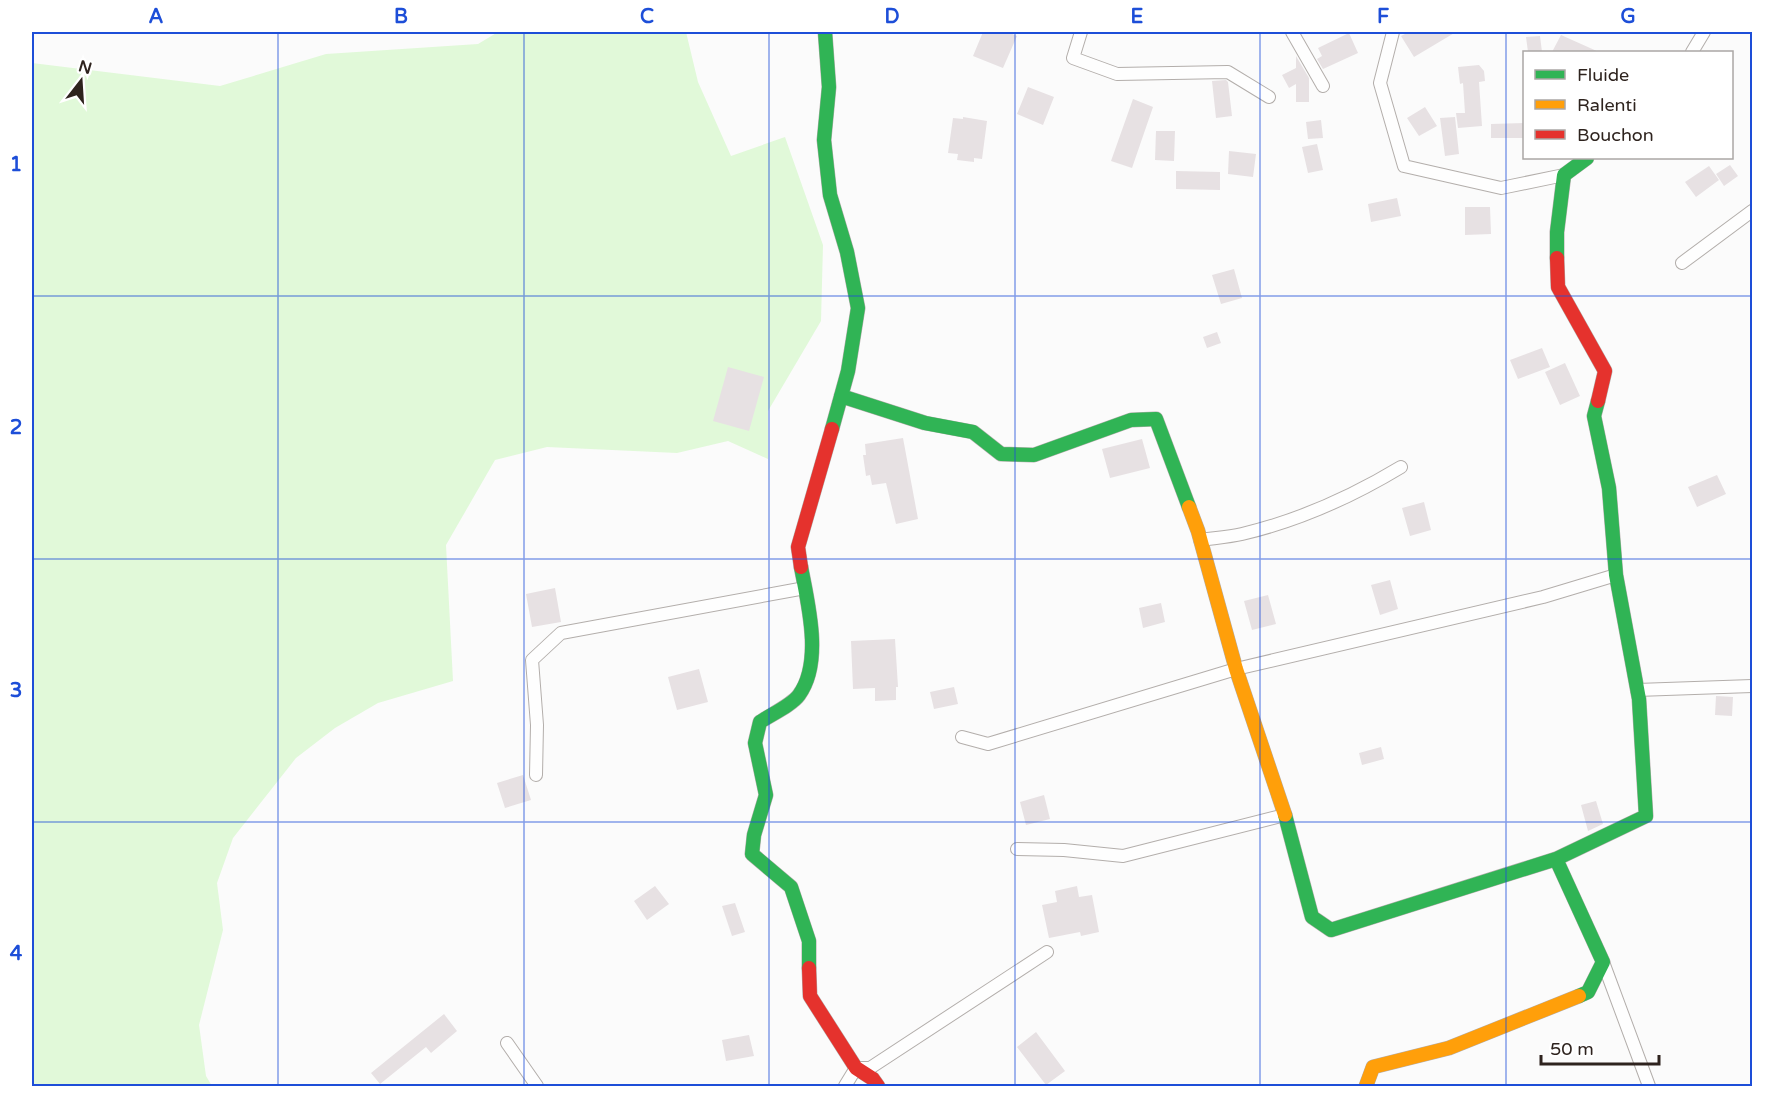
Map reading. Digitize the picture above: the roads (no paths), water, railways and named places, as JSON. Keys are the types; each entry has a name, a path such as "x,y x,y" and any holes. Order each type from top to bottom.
{"street":[{"path":"825,32 829,87 824,140 826,162 830,195 847,252 858,308 848,371 798,547 813,633 808,677 798,697 760,722 755,743 766,795 754,835 752,854 792,887 809,941 810,996 856,1068 873,1079 878,1086"},
{"path":"1081,32 1073,58 1117,74 1228,72 1269,97"},
{"path":"1292,32 1323,86"},
{"path":"1393,32 1380,83 1404,166 1501,188 1563,175 1586,159"},
{"path":"1693,51 1704,32"},
{"path":"841,396 925,423 972,432 1001,454 1034,455 1131,420 1156,419 1200,540 1236,669 1285,815 1312,917 1331,930 1556,859 1646,816 1637,690 1616,575 1609,488 1594,416 1605,371 1558,287 1557,232 1563,175"},
{"path":"1682,264 1752,211"},
{"path":"1200,540 1242,534 1308,513 1366,488 1401,467"},
{"path":"962,737 988,744 1236,669 1543,597 1616,575"},
{"path":"536,774 537,725 532,660 561,633 805,588"},
{"path":"1637,690 1752,686"},
{"path":"1017,849 1064,850 1123,856 1285,815"},
{"path":"1556,859 1604,962 1649,1086"},
{"path":"856,1068 870,1068 1047,952"},
{"path":"1366,1086 1373,1067 1449,1048 1588,992 1604,962"},
{"path":"507,1043 537,1086"},
{"path":"845,1086 856,1068"}]}
